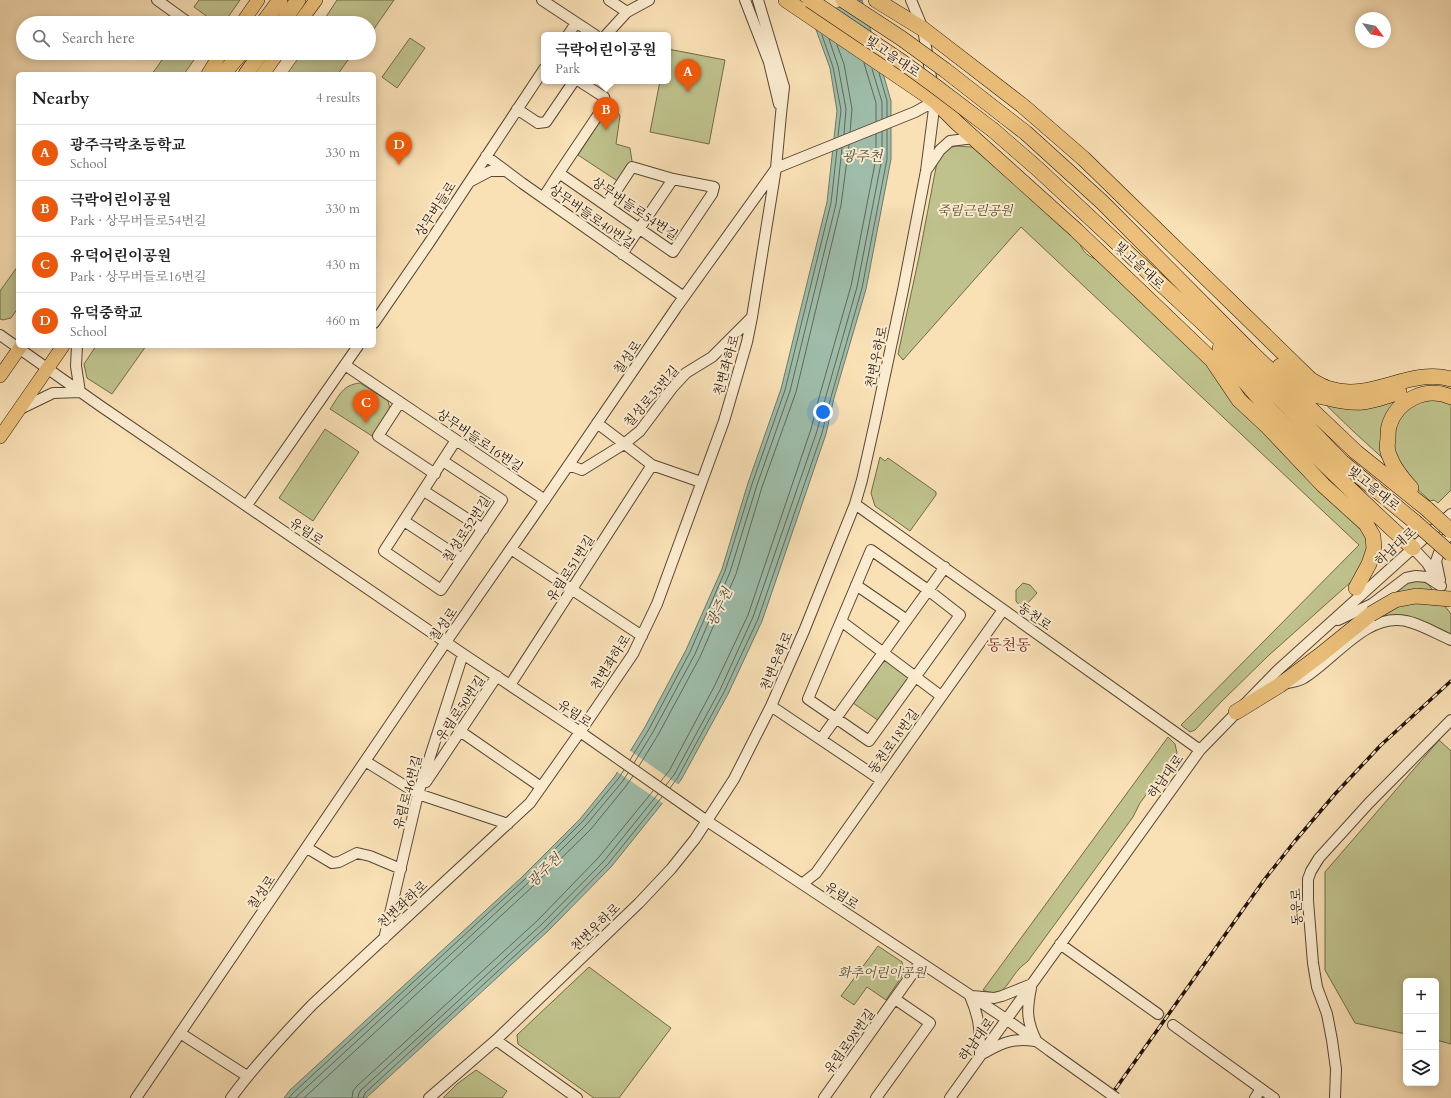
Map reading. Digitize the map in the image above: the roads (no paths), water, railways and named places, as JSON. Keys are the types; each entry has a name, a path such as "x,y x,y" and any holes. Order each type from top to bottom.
{"highway":[{"path":"268,16 280,0"},
{"path":"287,16 298,0"},
{"path":"786,0 935,101 1076,230 1198,346 1220,370 1239,400 1268,427 1323,485 1366,524 1373,536 1374,549 1369,564 1356,588"},
{"name":"빛고을대로","path":"810,0 908,66 993,130 1039,170 1205,325 1273,391 1342,462 1415,522 1451,554"},
{"name":"빛고을대로","path":"843,0 901,38 1026,133 1102,202 1252,353 1356,452 1427,509 1451,532"},
{"path":"876,0 923,29 1023,106 1084,159 1311,380 1329,389 1347,392 1363,392 1424,376 1445,377 1451,379"},
{"path":"225,72 234,60"},
{"path":"247,72 255,60"},
{"path":"974,138 966,126 963,115 965,93 973,79 980,74"},
{"path":"1205,325 1234,370 1271,411 1368,508 1413,548"},
{"path":"1252,353 1269,356 1314,395 1338,401 1354,403 1367,402 1425,385 1451,389"},
{"path":"1427,509 1421,497 1402,478 1389,456 1387,442 1388,427 1396,411 1406,401 1415,396 1434,393 1445,394 1451,397"},
{"path":"1356,588 1371,569 1378,556 1382,542 1382,537 1368,508"},
{"path":"1236,712 1280,685 1371,614 1395,600 1416,596 1451,600"}],"main road":[{"path":"247,16 258,0"},
{"path":"304,16 316,0"},
{"path":"209,72 217,60"},
{"path":"264,72 273,60"},
{"path":"0,376 19,348"},
{"path":"0,437 62,348"}],"street":[{"path":"157,0 179,16"},
{"path":"542,0 590,32"},
{"path":"609,0 628,12"},
{"path":"609,32 628,12 649,0"},
{"name":"천변좌하로","path":"745,0 769,62 781,114"},
{"name":"천변좌하로","path":"230,1098 283,1035 313,1004 530,803 541,787 584,735 633,654 642,636 662,592 700,482 724,421 747,342 752,317 776,168 784,87 758,0"},
{"name":"천변우하로","path":"429,1098 496,1040 639,903 682,855 707,821 734,779 771,706 855,504 862,480 889,360 926,171 935,101 923,29 911,0"},
{"path":"570,32 576,23"},
{"name":"상무버들로","path":"376,320 541,74"},
{"path":"517,109 538,123 546,122 572,84"},
{"path":"543,198 606,103 604,97 584,84"},
{"path":"776,168 915,112 935,101"},
{"path":"926,171 940,150 950,141 974,138"},
{"name":"상무버들로40번길","path":"486,156 684,297"},
{"path":"607,205 632,167 673,179 622,254"},
{"name":"칠성로","path":"136,1098 446,642 684,297 776,168"},
{"path":"469,182 490,171 505,171"},
{"name":"상무버들로54번길","path":"559,173 673,252 712,194 714,187 673,179"},
{"name":"칠성로35번길","path":"569,464 582,470 624,444 640,431 673,387 686,373 712,357 752,317"},
{"name":"유림로","path":"0,335 16,345"},
{"name":"유림로","path":"21,348 80,392 584,735 707,821 1006,1020 1116,1098"},
{"path":"19,409 53,393 80,392 76,366 76,348"},
{"path":"247,505 357,348"},
{"name":"상무버들로16번길","path":"345,365 545,500"},
{"path":"400,402 378,436 435,474"},
{"name":"칠성로35번길","path":"597,423 652,465 700,482"},
{"path":"456,440 404,521 462,559"},
{"name":"칠성로52번길","path":"404,521 384,551 441,590 502,500 443,461"},
{"name":"유림로51번길","path":"510,685 652,465"},
{"path":"424,490 483,529"},
{"name":"동천로","path":"855,504 1200,750"},
{"name":"하남대로","path":"950,1098 1200,750 1278,670 1451,514"},
{"path":"1441,586 1436,561 1443,542 1451,532"},
{"path":"1413,548 1426,563 1451,600"},
{"path":"511,549 642,636"},
{"path":"871,550 928,590 960,615 869,741 808,699 856,585 871,550"},
{"path":"821,739 945,567"},
{"path":"1327,625 1372,604 1406,578 1416,576 1427,577 1441,586"},
{"path":"856,585 907,620"},
{"path":"1327,625 1356,588"},
{"name":"동천로18번길","path":"802,884 816,873 1003,610"},
{"path":"1280,685 1303,679 1365,630 1378,623 1392,620 1406,621 1451,640"},
{"path":"841,621 941,696"},
{"name":"유림로46번길","path":"384,938 418,794 463,654"},
{"name":"유림로50번길","path":"418,794 496,676"},
{"name":"천변우하로","path":"771,706 881,780"},
{"name":"동운로","path":"1335,1098 1336,1069 1332,1040 1327,1014 1317,987 1313,963 1308,902 1308,880 1311,871 1319,858 1369,803 1451,720"},
{"path":"460,730 541,787"},
{"path":"365,761 418,794 508,824"},
{"path":"307,848 332,863 339,862 357,853 370,856 401,869"},
{"path":"1060,944 1158,1014"},
{"name":"유림로98번길","path":"824,1098 920,963"},
{"path":"1032,984 994,998 970,996 977,1011 979,1022 980,1056 1006,1042 1016,1040 1037,1042"},
{"path":"1032,984 1028,1007 1028,1019 1031,1030 1037,1042"},
{"path":"876,1098 930,1023 895,999"},
{"path":"1173,1026 1274,1098"},
{"path":"180,1033 247,1076"},
{"path":"496,1040 577,1098"},
{"path":"1255,1098 1261,1089"}],"water":[{"name":"광주천","path":"862,0 891,101 891,159 866,289 834,398 826,434 762,621 728,694 681,780 611,867 548,931 366,1098 284,1098 290,1090 521,878 580,819 615,776 645,727 686,650 722,569 748,483 781,389 827,202 837,111 830,68 811,16"}],"tunnel":[{"path":"1158,1014 1173,1025"}],"railway":[{"path":"1109,1098 1264,880 1295,841 1335,794 1381,745 1451,681"}],"place":[{"name":"광주극락초등학교","path":"688,92"},
{"name":"극락어린이공원","path":"606,130"},
{"name":"유덕중학교","path":"399,165"},
{"name":"유덕어린이공원","path":"366,423"}],"district":[{"name":"동천동","path":"1009,645"}],"park label":[{"name":"죽림근린공원","path":"975,210"},
{"name":"화추어린이공원","path":"882,972"}]}
